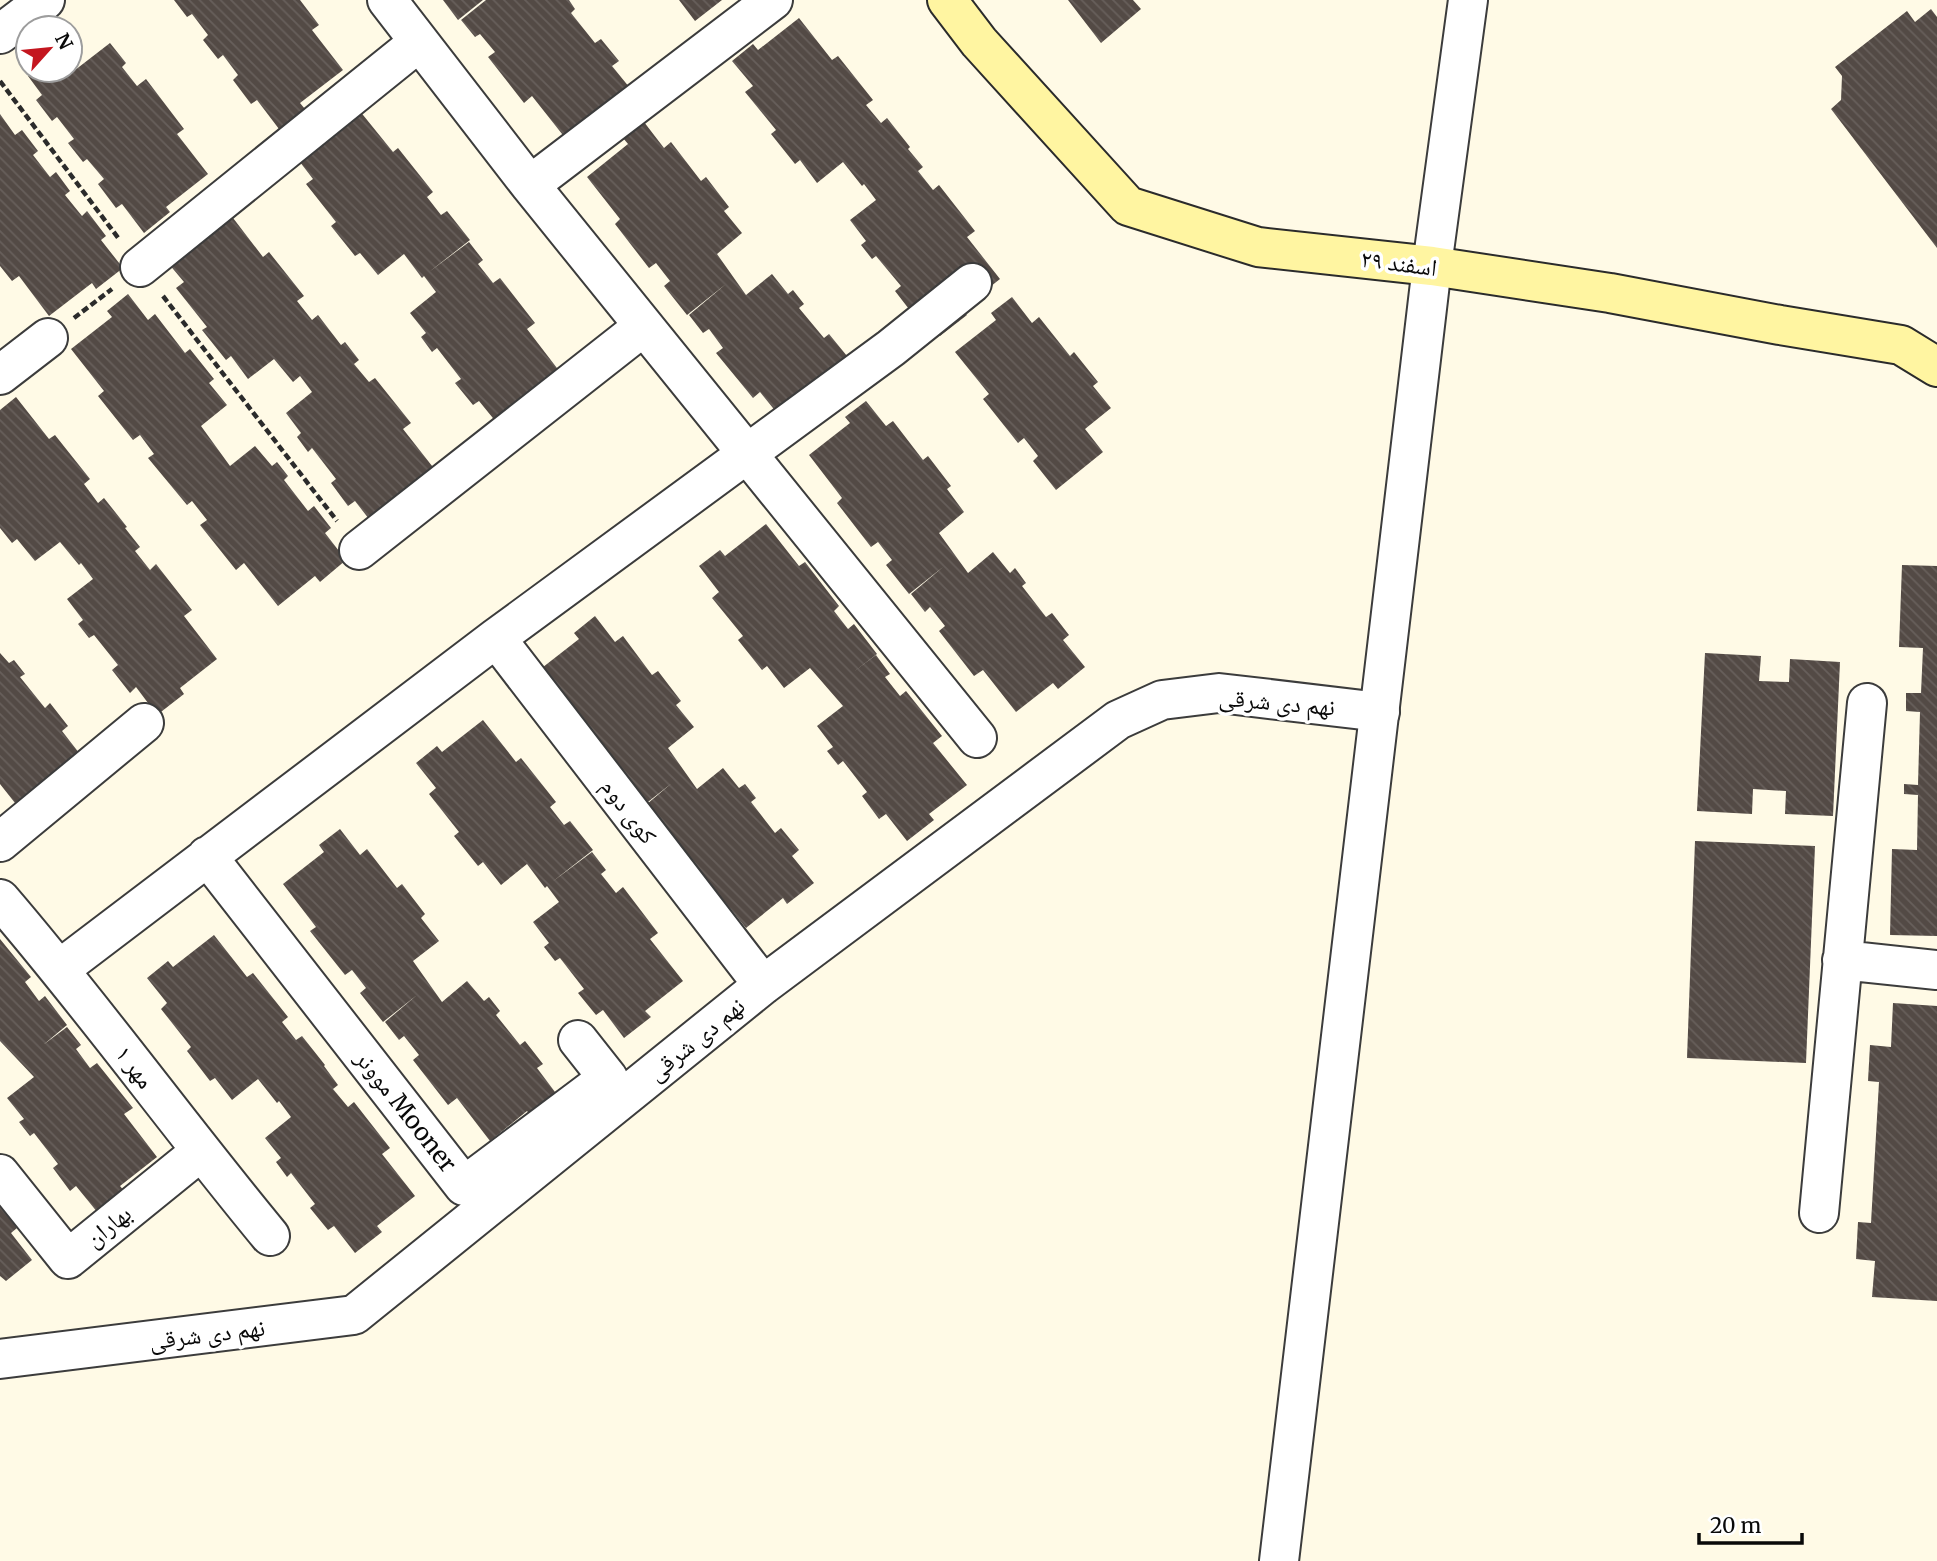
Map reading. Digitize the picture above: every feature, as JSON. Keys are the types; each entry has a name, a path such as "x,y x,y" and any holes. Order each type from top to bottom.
{"main road":[{"name":"۲۹ اسفند","path":"947,0 979,42 1128,206 1258,247 1432,266 1610,293 1780,326 1901,345 1937,367"}],"street":[{"path":"0,34 46,0"},
{"path":"387,0 530,185 977,738"},
{"path":"530,185 772,0"},
{"path":"1279,1561 1432,266 1468,0"},
{"path":"140,267 419,42"},
{"path":"60,969 496,638 891,348 972,283"},
{"path":"359,550 645,326"},
{"path":"0,375 48,338"},
{"name":"کوی دوم","path":"496,638 762,985"},
{"name":"نهم دی شرقی","path":"0,1359 355,1315 762,985 1118,720 1162,700 1219,694 1380,712"},
{"path":"1819,1213 1867,703"},
{"path":"0,842 144,723"},
{"name":"موونر Mooner","path":"207,856 464,1186 608,1078 578,1040"},
{"name":"مهر ۱","path":"0,899 60,969 200,1152 270,1236"},
{"path":"1842,960 1937,970"},
{"name":"بهاران","path":"0,1174 68,1259 200,1152"}],"path":[{"path":"0,81 359,550"},
{"path":"48,338 140,267"}],"building":[{"path":"174,0 300,0 319,25 312,30 343,70 300,103 305,109 279,129 257,100 251,104 233,80 238,75 223,55 218,59 203,40 208,35 192,14 187,17"},
{"path":"443,0 483,0 458,20"},
{"path":"486,0 569,0 575,9 571,13 595,43 601,39 619,61 612,66 634,93 566,139 532,96 524,103 488,57 495,52 480,34 475,37 461,20"},
{"path":"679,0 722,0 695,21"},
{"path":"1068,0 1133,0 1141,9 1101,43"},
{"path":"1931,9 1937,17 1937,248 1831,109 1841,100 1842,76 1835,67 1907,11 1915,22"},
{"path":"799,18 832,60 838,56 873,100 866,105 881,123 887,118 910,147 908,149 923,167 918,171 933,190 939,185 975,231 967,237 1000,279 962,309 967,315 940,336 919,308 912,313 895,291 901,286 876,256 872,259 861,245 866,241 850,220 876,200 864,184 862,186 843,162 817,183 800,160 795,164 771,134 776,130 745,92 753,86 732,61 753,44 758,50"},
{"path":"110,43 126,63 122,67 137,86 146,79 184,129 177,134 208,174 166,207 170,212 144,233 122,204 116,208 98,184 104,179 87,159 83,162 68,143 74,139 57,117 52,121 36,100 42,95 34,84 84,84 84,63"},
{"path":"359,110 393,152 398,148 433,192 427,197 441,215 447,211 470,240 429,272 469,242 483,260 478,264 493,283 500,278 535,323 527,329 560,372 501,428 479,401 473,405 455,383 461,379 437,348 432,352 421,337 426,333 410,313 436,292 424,276 422,278 404,254 378,275 360,253 355,256 331,226 336,222 306,184 313,179 293,153"},
{"path":"0,114 15,135 22,130 38,151 33,155 50,177 56,172 70,191 65,195 82,216 87,211 106,236 101,240 123,268 96,289 92,283 49,316 19,276 12,281 0,266"},
{"path":"644,122 664,148 671,142 701,181 706,177 729,207 724,211 742,233 717,254 746,295 772,274 788,294 793,290 804,304 799,308 824,338 829,334 847,356 794,434 760,392 753,398 716,353 723,348 709,329 703,333 689,315 726,284 687,315 664,286 670,281 656,263 649,268 615,224 620,219 587,177 628,144 623,138"},
{"path":"230,214 263,257 269,252 304,296 297,301 312,320 318,315 341,345 345,342 359,360 354,364 369,382 375,378 411,423 403,429 436,471 376,528 355,501 348,506 331,483 336,479 312,448 308,452 297,437 301,433 286,413 312,392 300,376 293,382 274,359 248,379 231,356 226,360 202,330 207,327 176,288 184,282 163,257"},
{"path":"128,294 148,320 155,314 185,353 190,349 214,379 209,383 227,405 201,426 230,466 255,446 272,466 277,462 288,476 284,480 308,511 314,506 331,528 325,533 346,560 320,582 315,576 278,606 244,563 236,570 200,525 207,520 192,501 187,505 148,458 154,454 140,435 133,440 98,396 104,391 71,349 112,317 107,311"},
{"path":"1012,297 1032,323 1039,317 1070,356 1074,352 1098,382 1093,386 1111,408 1085,429 1103,452 1056,490 1033,461 1038,456 1024,438 1018,443 983,399 989,394 955,352 996,320 991,313"},
{"path":"16,397 49,439 55,435 90,479 84,484 98,503 104,498 127,527 125,528 140,547 135,551 150,570 156,564 192,610 184,616 217,659 180,688 184,694 157,715 136,687 130,693 112,670 118,665 94,635 89,638 78,624 83,620 67,599 93,579 81,563 79,565 60,542 35,561 17,539 12,543 0,528 0,410"},
{"path":"866,401 886,426 893,421 923,460 928,456 951,486 947,489 964,512 939,533 968,573 993,552 1010,573 1015,568 1026,583 1022,586 1046,617 1052,613 1069,635 1063,640 1085,667 1058,689 1053,683 1016,712 983,670 974,676 939,631 945,626 930,607 925,612 911,594 943,567 909,594 886,565 892,560 878,542 871,547 837,503 842,498 809,455 850,423 845,417"},
{"path":"766,524 799,566 805,562 839,606 834,611 848,629 854,624 877,654 852,673 876,655 890,674 885,677 900,696 906,691 942,736 933,743 967,785 929,814 934,820 907,841 886,814 879,819 862,796 867,792 843,761 838,765 827,751 833,747 817,726 843,706 810,668 784,688 767,666 762,670 738,640 743,636 712,598 719,592 699,566 720,550 725,556"},
{"path":"1902,565 1937,566 1937,936 1890,935 1892,849 1917,850 1918,795 1904,794 1904,784 1918,785 1920,712 1906,711 1906,693 1921,693 1923,648 1899,647"},
{"path":"595,616 615,642 623,636 652,675 658,671 681,701 676,705 694,727 668,748 697,789 723,768 739,788 745,784 756,798 751,802 775,833 781,828 799,850 792,856 814,883 787,904 783,898 746,928 712,886 704,892 641,809 672,783 639,809 538,671 579,639 574,633"},
{"path":"0,653 9,663 14,660 25,674 20,677 45,708 50,703 68,726 62,731 83,758 57,779 52,773 15,803 0,784"},
{"path":"1705,653 1761,656 1759,681 1789,682 1790,659 1840,662 1833,816 1785,814 1786,791 1753,789 1752,814 1697,811"},
{"path":"483,720 516,762 521,758 556,802 550,807 564,825 570,821 593,850 552,882 592,852 606,870 601,874 616,893 623,887 658,933 650,939 683,981 645,1011 651,1017 624,1038 603,1010 596,1015 578,993 584,989 560,958 555,961 544,947 549,943 533,922 559,902 547,886 545,888 527,864 501,885 483,862 478,866 454,836 459,832 429,794 436,788 416,763 437,746 442,752"},
{"path":"340,829 360,855 367,849 397,888 402,884 425,914 421,918 439,941 413,961 442,1002 467,981 484,1001 489,997 500,1011 496,1015 520,1045 525,1041 543,1064 537,1068 558,1096 532,1117 527,1111 490,1141 457,1098 448,1105 413,1060 419,1055 404,1036 399,1040 385,1022 417,995 383,1022 360,993 366,988 352,970 345,975 310,931 316,927 283,884 324,852 319,845"},
{"path":"1695,841 1815,846 1806,1063 1687,1058"},
{"path":"214,935 247,977 253,973 288,1017 282,1022 296,1040 302,1036 325,1065 338,1085 333,1089 348,1107 354,1102 390,1148 382,1154 415,1196 377,1226 382,1232 355,1253 334,1226 328,1230 310,1208 315,1204 291,1173 287,1177 276,1162 281,1158 265,1138 291,1117 279,1101 277,1103 258,1079 232,1100 215,1078 210,1081 187,1051 191,1047 161,1009 167,1003 147,978 168,961 173,967"},
{"path":"0,939 31,977 25,982 39,1001 45,996 67,1025 43,1045 67,1027 81,1045 76,1049 90,1068 97,1063 133,1108 124,1114 157,1157 120,1186 125,1192 98,1213 76,1186 70,1191 53,1168 58,1164 34,1133 30,1136 19,1122 24,1119 7,1098 34,1077 0,1041"},
{"path":"1893,1003 1937,1006 1937,1301 1872,1297 1875,1261 1856,1259 1858,1222 1871,1223 1879,1082 1868,1081 1870,1045 1891,1047"},
{"path":"0,1206 17,1228 11,1233 32,1260 6,1281 0,1276"}]}
